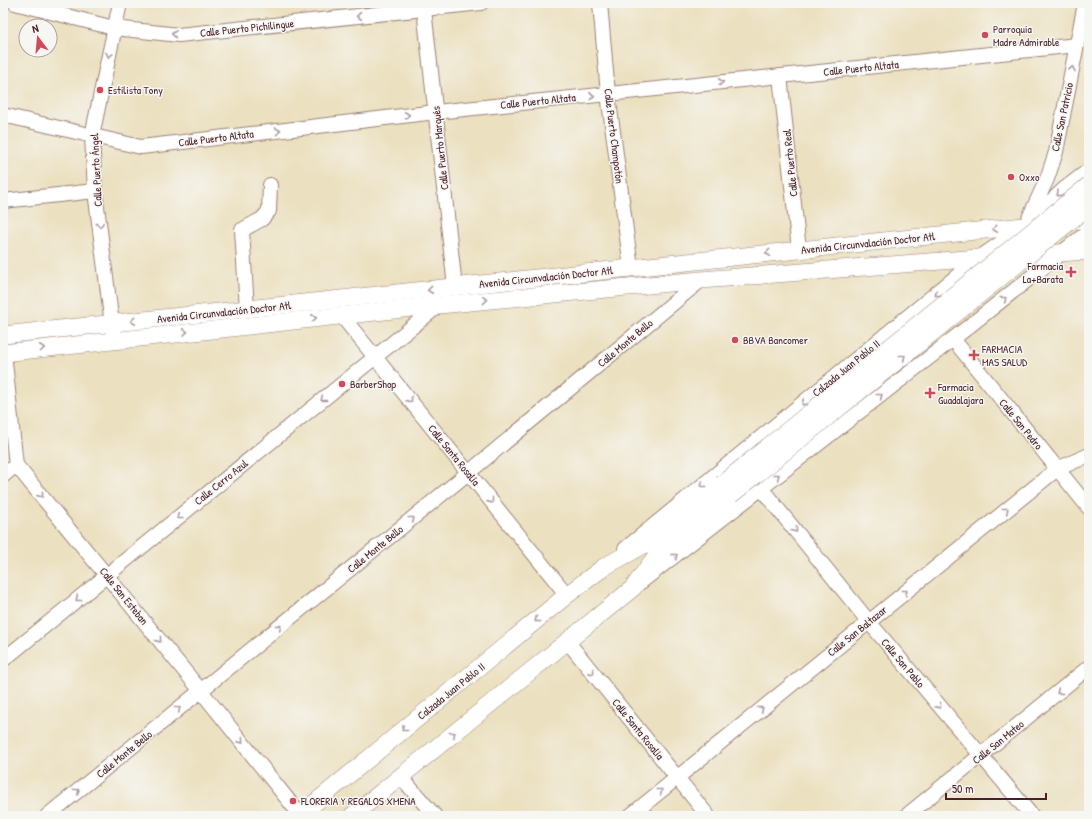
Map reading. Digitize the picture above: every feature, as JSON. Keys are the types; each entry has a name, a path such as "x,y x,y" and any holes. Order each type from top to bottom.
{"main road":[{"name":"Calzada Juan Pablo II","path":"352,816 633,588 656,556 726,490 1089,185"},
{"name":"Calzada Juan Pablo II","path":"300,816 567,595 604,567 647,543 726,490 1089,206"},
{"name":"Avenida Circunvalación Doctor Atl","path":"4,353 113,332 247,309 1089,219"},
{"name":"Avenida Circunvalación Doctor Atl","path":"3,335 113,332 341,315 701,280 979,258 1089,252"}],"street":[{"name":"Calle Puerto Pichilingue","path":"15,3 114,28 179,35 481,3"},
{"name":"Calle Puerto Ángel","path":"113,332 95,190 92,136 120,3"},
{"name":"Calle Puerto Champotón","path":"600,3 608,94 631,268"},
{"name":"Calle San Patricio","path":"1025,226 1052,167 1085,3"},
{"name":"Calle Puerto Marqués","path":"424,10 455,287"},
{"name":"Calle Puerto Altata","path":"3,115 142,147 436,112 1077,45"},
{"name":"Calle Puerto Real","path":"780,76 799,250"},
{"name":"Calzada Juan Pablo II","path":"604,567 953,281 979,258 1025,226 1064,189 1089,170"},
{"path":"247,309 242,230 262,219 268,211 270,185"},
{"path":"3,201 95,190"},
{"name":"Calzada Juan Pablo II","path":"633,588 988,312 1089,231"},
{"path":"953,281 962,279 972,281 980,286 986,293 988,312"},
{"name":"Calle Monte Bello","path":"47,816 468,473 701,280"},
{"name":"Calle Cerro Azul","path":"3,660 439,305"},
{"name":"Calle Santa Rosalía","path":"341,315 567,595"},
{"name":"Calle San Pedro","path":"953,339 1089,508"},
{"path":"3,476 16,465 4,353"},
{"name":"Calle San Baltazar","path":"630,816 1057,468 1089,455"},
{"name":"Calle San Esteban","path":"16,465 201,691 300,816"},
{"name":"Calle San Pablo","path":"762,488 869,622 980,756 1032,816"},
{"name":"Calle Santa Rosalía","path":"568,642 708,816"},
{"name":"Calle San Mateo","path":"906,816 1089,667"},
{"path":"401,776 435,816"}],"place":[{"name":"Parroquia Madre Admirable","path":"985,35"},
{"name":"Estilista Tony","path":"100,90"},
{"name":"Oxxo","path":"1011,177"},
{"name":"Farmacia La+Barata","path":"1071,272"},
{"name":"BBVA Bancomer","path":"735,340"},
{"name":"FARMACIA MAS SALUD","path":"974,355"},
{"name":"BarberShop","path":"342,384"},
{"name":"Farmacia Guadalajara","path":"930,393"},
{"name":"FLORERIA Y REGALOS XMENA","path":"293,801"}]}
